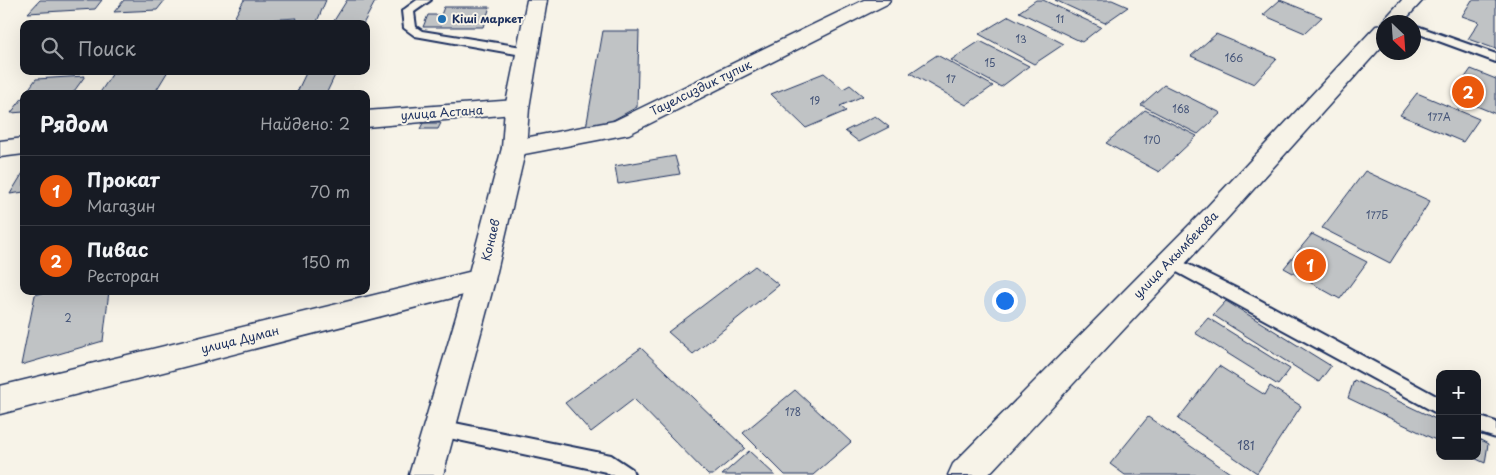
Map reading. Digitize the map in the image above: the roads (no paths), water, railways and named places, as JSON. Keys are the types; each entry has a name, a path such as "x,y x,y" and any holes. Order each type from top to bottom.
{"street":[{"name":"Конаев","path":"426,475 481,280 514,148 517,108 537,0"},
{"name":"Тауелсиздик тупик","path":"514,148 620,128 880,0"},
{"name":"улица Акымбекова","path":"1400,15 1413,0"},
{"name":"улица Акымбекова","path":"965,475 1376,41"},
{"name":"улица Астана","path":"370,119 517,108"},
{"path":"0,149 20,146"},
{"name":"улица Думан","path":"0,400 481,280"}],"lane":[{"path":"425,0 408,11 410,28 419,34 528,52"},
{"path":"1421,31 1496,58"},
{"path":"1169,261 1436,405"},
{"path":"1481,425 1496,430"},
{"path":"440,428 611,464 625,475"}],"place":[{"name":"Кіші маркет","path":"442,19"},
{"name":"Пивас","path":"1468,92"},
{"name":"Прокат","path":"1310,265"}]}
